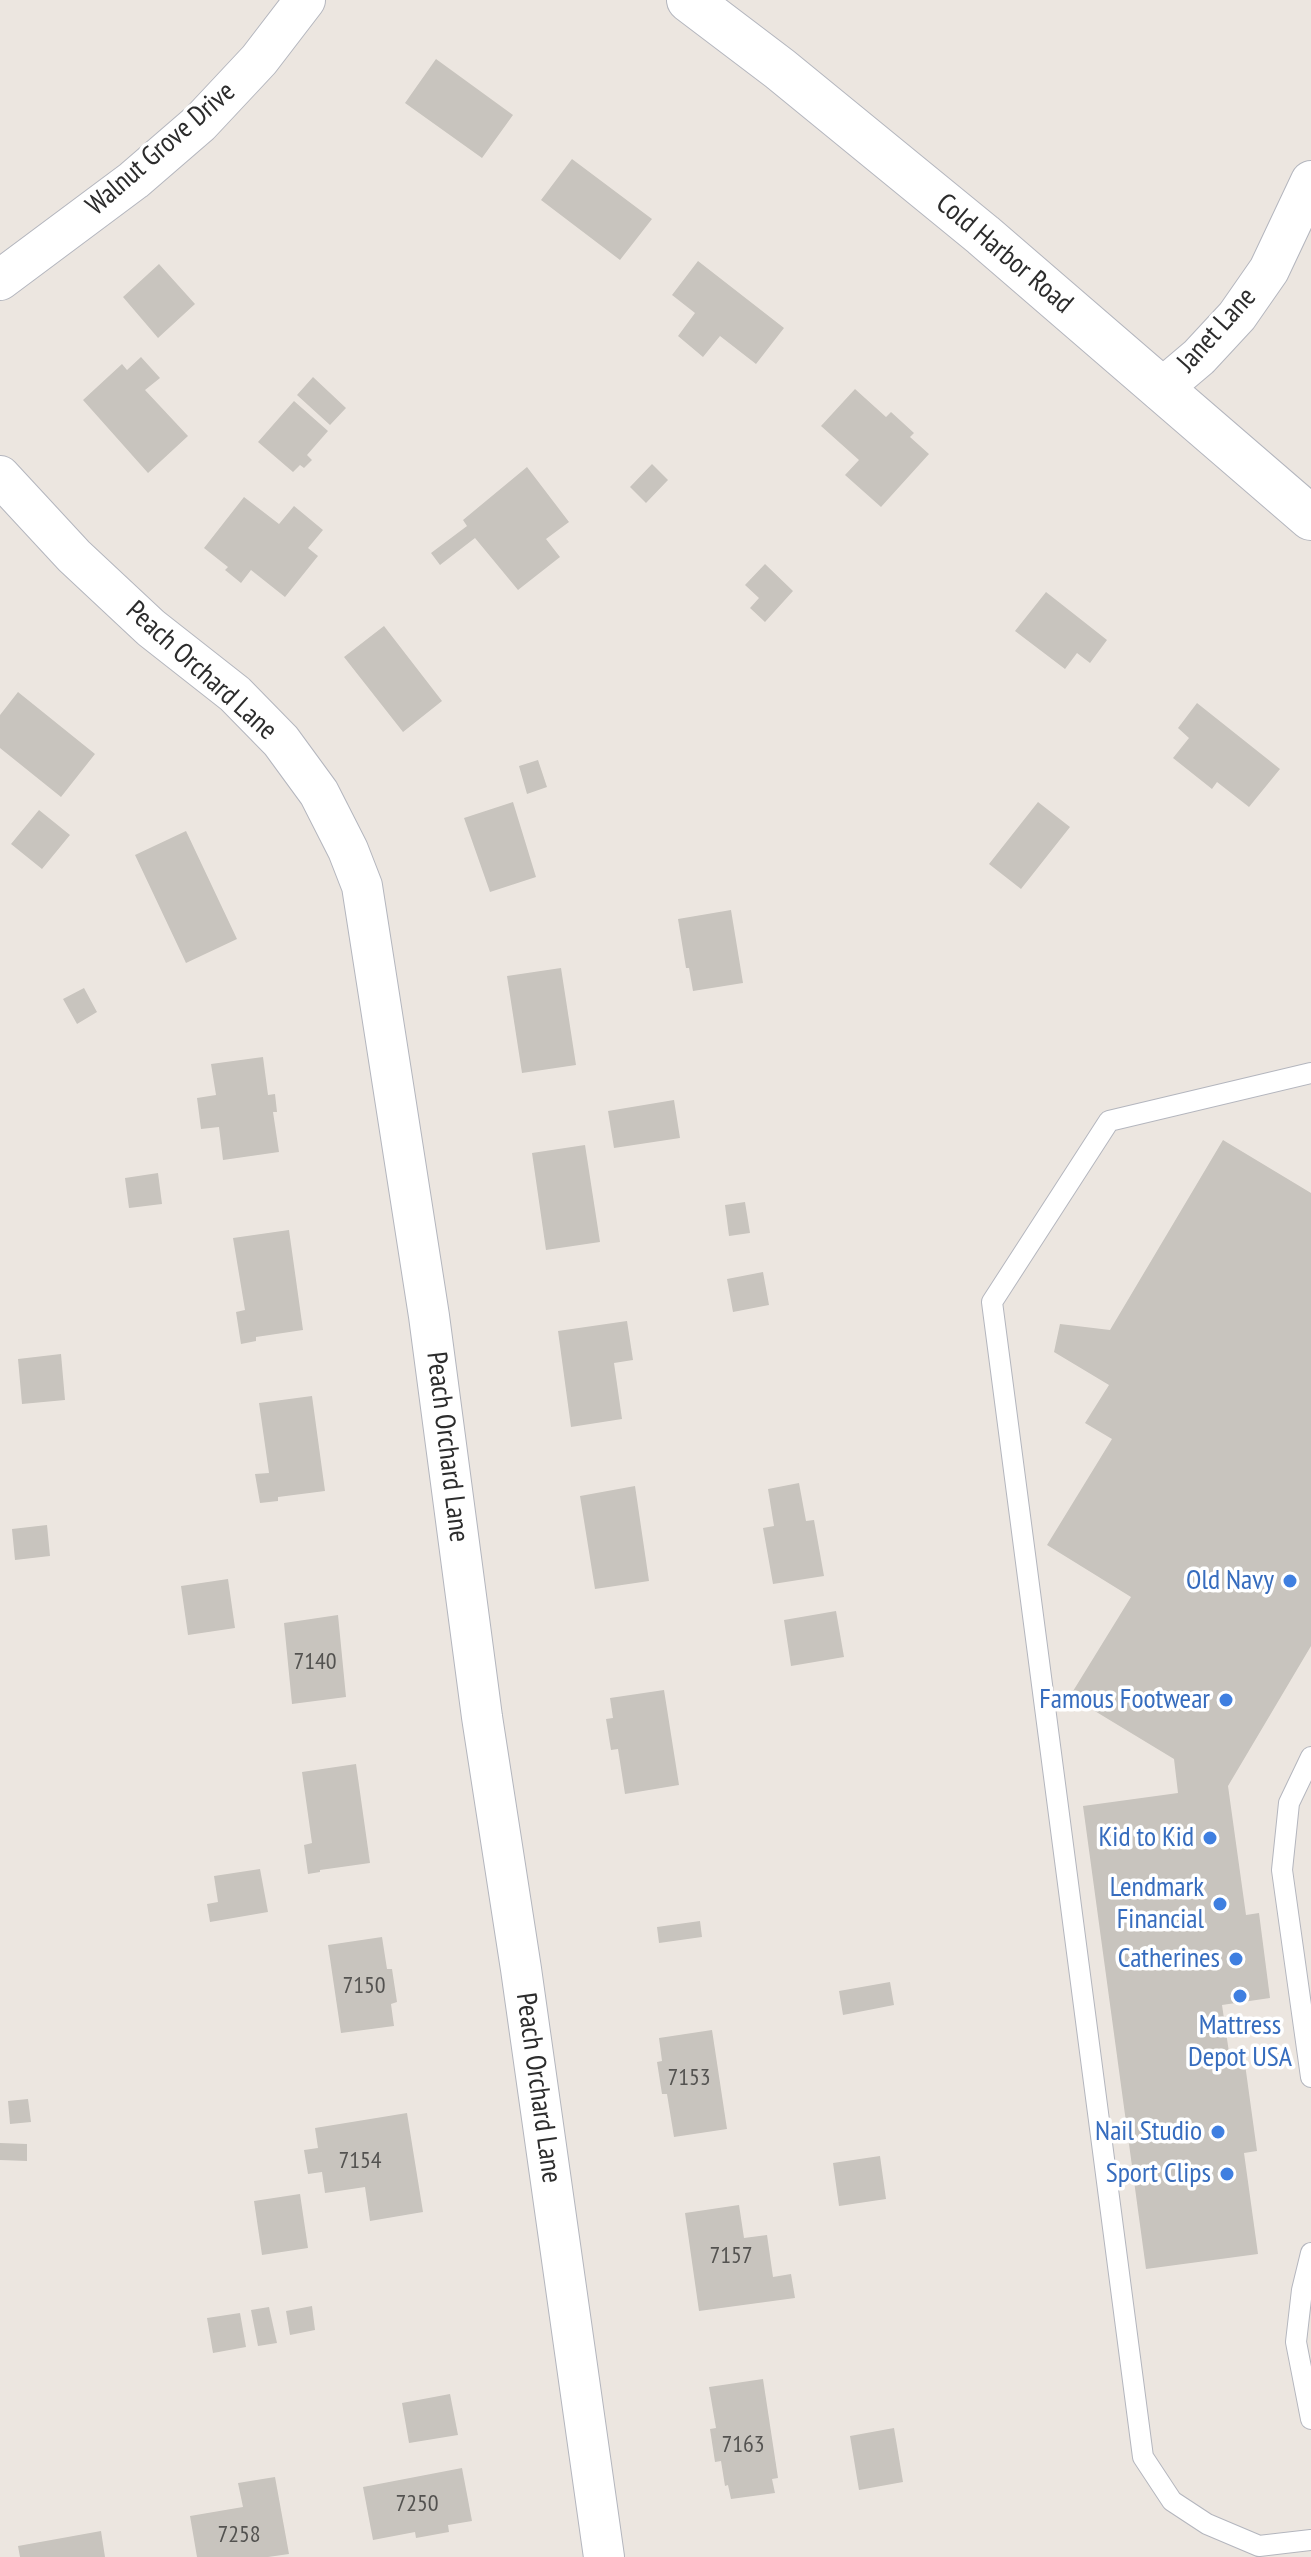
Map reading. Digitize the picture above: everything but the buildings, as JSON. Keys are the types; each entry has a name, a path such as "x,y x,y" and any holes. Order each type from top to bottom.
{"main road":[{"name":"Cold Harbor Road","path":"689,0 780,69 983,235 1311,518"}],"street":[{"name":"Walnut Grove Drive","path":"0,280 134,180 200,123 259,60 305,0"},
{"name":"Janet Lane","path":"1160,390 1199,357 1237,316 1269,270 1311,181"},
{"name":"Peach Orchard Lane","path":"0,476 74,556 151,628 235,694 281,741 319,793 348,850 362,886 429,1316 482,1717 604,2557"}],"lane":[{"path":"1311,1073 1109,1121 992,1302 1143,2457 1172,2501 1207,2524 1259,2546 1311,2540"},
{"path":"1311,1757 1289,1803 1282,1870 1311,2077"},
{"path":"1311,2253 1302,2290 1296,2342 1311,2419"}],"place":[{"name":"Old Navy","path":"1290,1581"},
{"name":"Famous Footwear","path":"1226,1700"},
{"name":"Kid to Kid","path":"1210,1838"},
{"name":"Lendmark Financial","path":"1220,1904"},
{"name":"Catherines","path":"1236,1959"},
{"name":"Mattress Depot USA","path":"1240,1996"},
{"name":"Nail Studio","path":"1218,2132"},
{"name":"Sport Clips","path":"1227,2174"}]}
